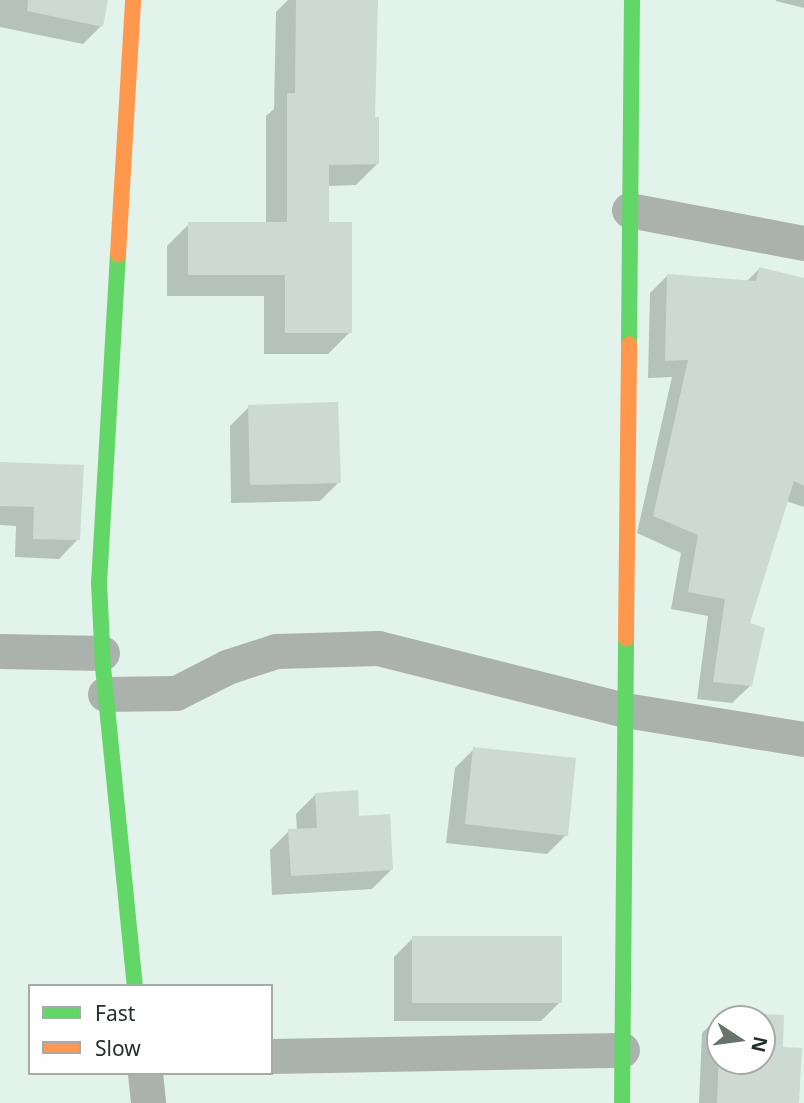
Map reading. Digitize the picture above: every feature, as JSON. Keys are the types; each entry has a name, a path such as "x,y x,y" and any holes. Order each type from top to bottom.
{"street":[{"path":"133,0 99,582 105,694 135,984"},
{"path":"622,1103 632,0"},
{"path":"629,209 804,243"},
{"path":"105,694 176,693 227,667 276,651 378,648 625,710 804,739"},
{"path":"0,651 102,653"},
{"path":"273,1056 622,1051"},
{"path":"145,1075 148,1103"}],"building":[{"path":"28,0 108,0 103,27 27,11"},
{"path":"296,0 378,0 375,117 379,117 379,164 329,165 329,222 352,222 352,333 285,333 285,275 188,275 188,222 287,222 287,93 295,93"},
{"path":"759,267 804,278 804,486 794,481 750,623 765,628 752,686 713,682 725,599 688,592 698,535 653,516 688,360 665,361 667,274 756,281"},
{"path":"338,402 341,483 250,485 248,405"},
{"path":"0,462 84,465 80,540 33,539 34,507 0,506"},
{"path":"473,747 576,758 568,836 465,824"},
{"path":"358,790 359,816 390,814 393,870 291,876 288,829 317,828 315,793"},
{"path":"412,936 562,936 562,1003 412,1003"},
{"path":"776,1015 784,1015 783,1047 802,1048 799,1103 717,1103 718,1075 776,1075"}],"traffic: fast":[{"path":"629,344 632,0"},
{"path":"118,254 99,582 103,667 135,984"},
{"path":"622,1103 626,638"}],"traffic: slow":[{"path":"118,254 133,0"},
{"path":"626,638 629,344"}]}
